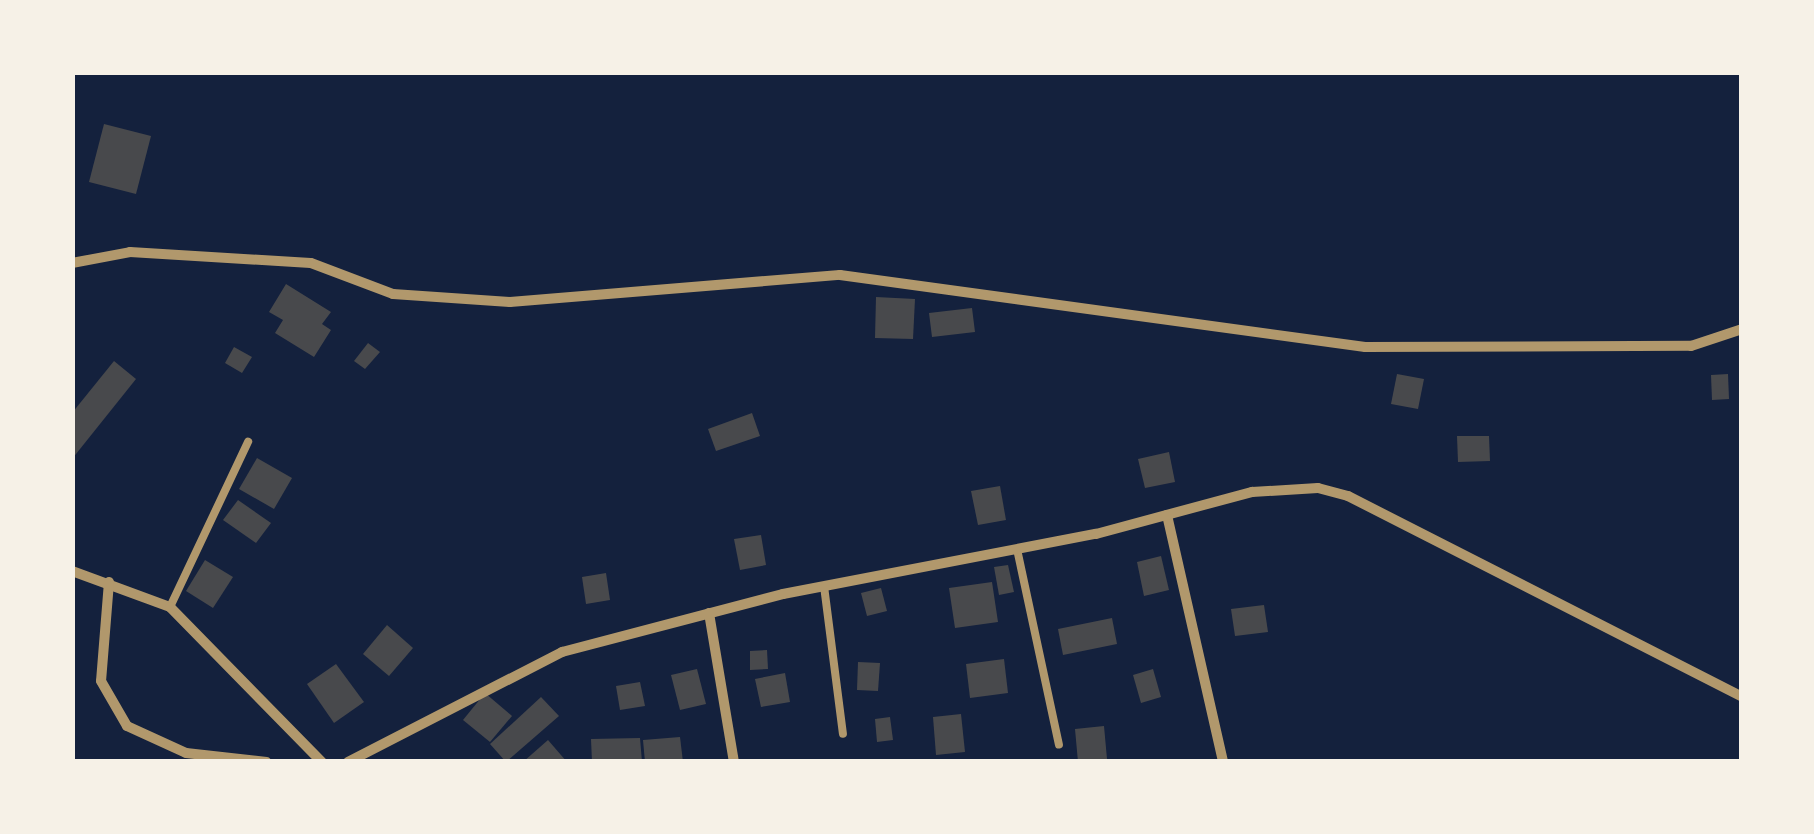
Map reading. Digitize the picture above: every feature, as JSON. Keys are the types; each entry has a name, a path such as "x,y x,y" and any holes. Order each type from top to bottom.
{"street":[{"path":"72,264 130,252 311,264 394,294 510,302 840,275 1365,347 1691,346 1742,329"},
{"path":"348,762 562,652 824,586 1017,549 1252,492 1318,488 1348,496 1742,697"},
{"path":"1167,515 1223,762"},
{"path":"72,571 170,608 322,762"},
{"path":"108,582 101,681 127,726 186,753 266,762"},
{"path":"710,614 734,762"}],"lane":[{"path":"170,608 248,442"},
{"path":"1017,549 1059,745"},
{"path":"824,586 843,734"}],"building":[{"path":"104,124 151,136 136,194 89,182"},
{"path":"286,284 331,312 322,324 331,330 314,357 275,333 283,320 269,312"},
{"path":"876,297 915,299 913,339 875,338"},
{"path":"972,308 975,332 932,337 929,313"},
{"path":"368,343 380,352 365,369 354,361"},
{"path":"234,347 252,357 242,373 225,363"},
{"path":"114,361 136,379 72,459 72,413"},
{"path":"1397,374 1424,379 1418,409 1391,404"},
{"path":"1728,374 1729,399 1712,400 1711,375"},
{"path":"752,413 760,436 716,451 708,429"},
{"path":"1457,436 1489,436 1490,461 1458,462"},
{"path":"1169,452 1175,482 1145,488 1138,459"},
{"path":"257,458 292,478 274,509 239,489"},
{"path":"1000,486 1006,520 978,525 971,491"},
{"path":"238,500 271,523 256,543 223,520"},
{"path":"761,535 766,565 740,570 734,539"},
{"path":"1161,556 1169,590 1144,596 1137,562"},
{"path":"205,560 233,577 213,608 186,591"},
{"path":"1008,565 1014,592 999,595 994,567"},
{"path":"606,573 610,600 586,604 582,577"},
{"path":"992,582 998,622 955,628 949,588"},
{"path":"881,588 887,611 867,616 861,593"},
{"path":"1264,605 1268,632 1235,636 1231,609"},
{"path":"1112,618 1117,644 1063,655 1058,629"},
{"path":"387,625 413,648 389,676 363,654"},
{"path":"767,650 768,669 750,670 750,651"},
{"path":"1004,659 1008,693 970,698 966,664"},
{"path":"858,662 880,663 878,691 857,690"},
{"path":"336,664 364,702 334,723 307,684"},
{"path":"697,669 706,704 680,710 671,675"},
{"path":"1153,669 1161,697 1141,703 1133,675"},
{"path":"785,673 790,702 761,707 755,679"},
{"path":"640,682 645,706 620,710 616,686"},
{"path":"485,693 512,716 490,742 463,720"},
{"path":"541,697 559,716 506,762 490,744"},
{"path":"961,714 965,752 936,755 933,717"},
{"path":"890,717 893,740 877,742 875,719"},
{"path":"1104,726 1107,759 1078,762 1075,729"},
{"path":"680,737 683,762 645,762 643,740"},
{"path":"640,738 642,762 592,762 591,739"},
{"path":"548,740 567,762 523,762"}]}
